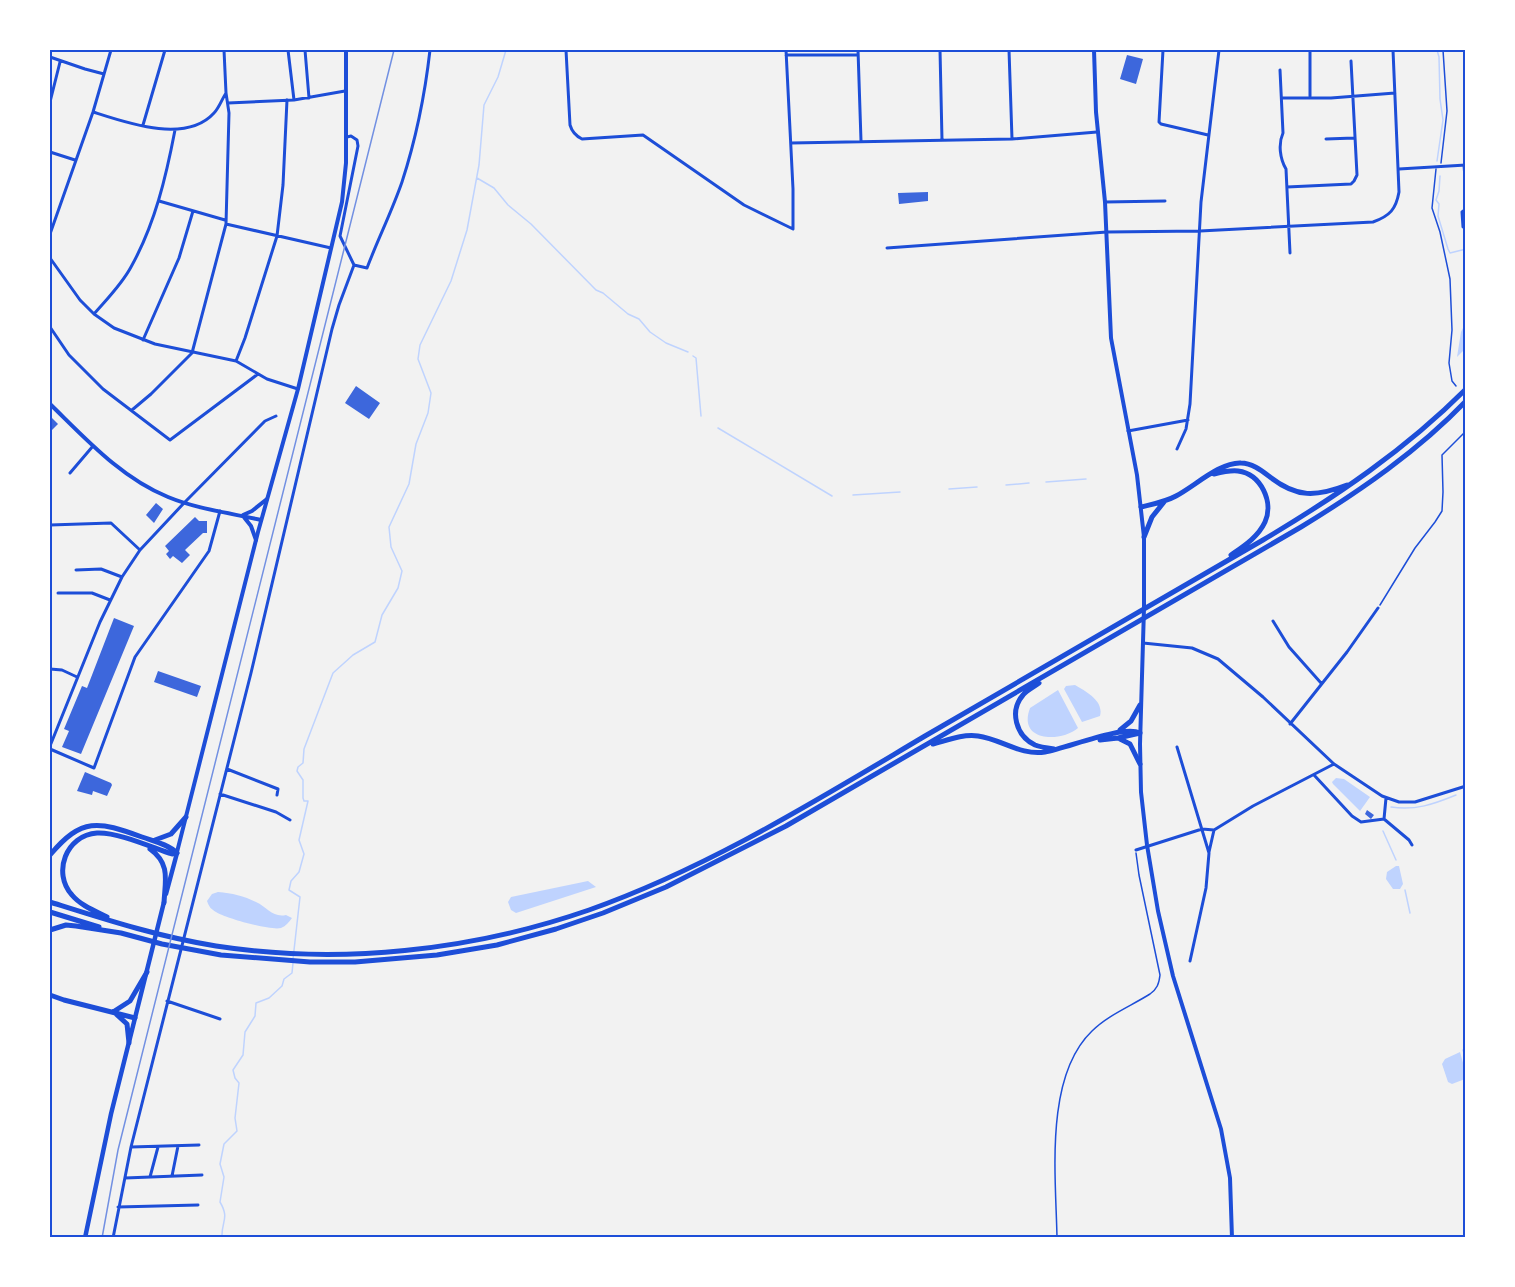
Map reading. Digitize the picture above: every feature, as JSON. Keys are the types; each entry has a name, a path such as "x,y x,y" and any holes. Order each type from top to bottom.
{"highway":[{"path":"50,902 132,928 196,943 284,953 371,953 435,946 493,937 589,909 680,872 794,813 1298,520 1357,482 1419,434 1466,389"},
{"path":"50,912 131,936 193,950 240,957 310,962 383,960 468,950 540,933 603,913 666,887 740,851 1057,670 1301,527 1361,489 1424,440 1466,401"},
{"path":"1141,507 1165,501 1225,466 1242,463 1259,469 1284,487 1311,495 1328,493 1357,482"},
{"path":"1210,571 1253,538 1266,519 1268,505 1262,487 1245,473 1227,471 1213,474"},
{"path":"1144,537 1152,517 1165,501"},
{"path":"1055,750 1037,746 1024,737 1019,730 1016,713 1023,695 1057,670"},
{"path":"1117,735 1128,725 1140,705"},
{"path":"925,746 953,738 972,736 990,739 1028,752 1045,752 1131,730 1140,733"},
{"path":"1117,735 1130,744 1140,764"},
{"path":"153,841 171,834 186,817"},
{"path":"50,855 70,833 87,826 114,827 153,841 177,853"},
{"path":"119,924 80,903 71,895 63,876 65,856 69,848 78,839 96,833 108,833 172,854 177,853"},
{"path":"147,846 157,854 164,865 166,872 164,903"},
{"path":"50,930 66,925 121,933"},
{"path":"113,1012 130,1001 147,972"},
{"path":"50,994 64,1000 135,1018"},
{"path":"113,1012 127,1024 129,1043"}],"main road":[{"path":"85,1238 101,1158 135,1018 261,520 298,389 332,248 345,182 346,50"},
{"path":"1094,50 1097,132 1107,232 1111,338 1141,507 1144,537 1140,764 1147,845 1158,910 1173,976 1221,1130 1230,1178 1232,1238"},
{"path":"50,404 93,446 146,486 184,503 261,520"},
{"path":"242,515 252,511 267,499"},
{"path":"242,515 251,526 256,540"}],"street":[{"path":"50,234 51,225 93,112 111,50"},
{"path":"143,126 165,50"},
{"path":"132,410 192,353 225,222 228,103 224,50"},
{"path":"288,50 294,100"},
{"path":"305,50 309,98"},
{"path":"354,266 367,268 401,184 421,107 430,50"},
{"path":"566,50 570,125 574,133 582,139 643,135 744,205 793,230 786,50"},
{"path":"858,50 861,141"},
{"path":"940,50 942,140"},
{"path":"1009,50 1012,139"},
{"path":"1163,50 1162,93 1157,119 1161,124 1208,135"},
{"path":"1177,449 1188,420 1208,135 1219,50"},
{"path":"1310,50 1310,96"},
{"path":"887,248 1107,232 1200,231 1373,222 1383,219 1396,207 1399,192 1393,50"},
{"path":"786,55 858,55"},
{"path":"50,57 104,74"},
{"path":"1287,187 1351,184 1354,181 1356,175 1351,61"},
{"path":"50,102 60,62"},
{"path":"1280,70 1283,133 1280,139 1281,162 1286,169 1290,253"},
{"path":"228,103 294,100 345,91"},
{"path":"93,112 143,126 175,130 198,126 215,113 226,93"},
{"path":"1282,98 1352,97 1395,93"},
{"path":"236,361 246,338 277,236 283,185 288,100"},
{"path":"94,314 131,267 159,201 175,130"},
{"path":"791,143 1012,139 1097,132"},
{"path":"113,1238 131,1147 227,769 332,329 354,266 340,236 358,146 357,140 351,136 345,137"},
{"path":"1326,139 1354,138"},
{"path":"50,152 75,160"},
{"path":"1399,169 1465,165 1466,192"},
{"path":"159,201 225,222 332,248"},
{"path":"1105,202 1165,201"},
{"path":"1463,227 1462,212 1466,209"},
{"path":"143,340 179,258 193,211"},
{"path":"50,258 80,300 94,314 114,328 143,340 192,353 236,361 267,380 298,389"},
{"path":"50,327 69,355 95,382 170,440 258,373"},
{"path":"220,511 208,551 135,657 94,768 50,747 110,600 140,550 265,421 276,416"},
{"path":"1128,431 1188,420"},
{"path":"70,473 93,446"},
{"path":"50,525 111,524 140,550"},
{"path":"76,570 101,569 122,577"},
{"path":"58,593 92,593 110,600"},
{"path":"1290,724 1347,652 1378,608"},
{"path":"1273,621 1289,647 1321,684"},
{"path":"1143,644 1192,648 1211,655 1263,697 1334,764 1386,798 1399,802 1415,802 1466,786"},
{"path":"50,669 62,670 78,676"},
{"path":"1178,747 1209,853"},
{"path":"1136,849 1202,829 1214,830 1253,806 1334,764"},
{"path":"227,769 278,789 277,795"},
{"path":"1314,775 1357,820 1366,822 1384,819 1412,845"},
{"path":"220,795 276,812 290,820"},
{"path":"1384,819 1386,798"},
{"path":"1190,961 1206,888 1209,853 1214,830"},
{"path":"167,1001 220,1019"},
{"path":"131,1147 199,1145"},
{"path":"172,1176 178,1146"},
{"path":"150,1177 158,1147"},
{"path":"125,1178 202,1175"},
{"path":"118,1207 198,1205"}],"path":[{"path":"1443,50 1447,111 1432,207 1450,279 1452,330 1449,363 1452,381 1456,386"},
{"path":"1378,608 1415,548 1442,511 1442,454 1466,431"},
{"path":"1057,1238 1056,1117 1061,1092 1077,1049 1092,1031 1150,994 1160,982 1138,875 1136,849"}],"water":[{"path":"1465,324 1465,349 1457,357 1461,332"},
{"path":"1075,685 1097,701 1101,711 1100,716 1082,722 1064,689 1066,686"},
{"path":"1058,690 1078,728 1062,736 1043,736 1035,733 1030,728 1028,719 1030,708"},
{"path":"1336,778 1344,779 1370,797 1360,811 1333,784"},
{"path":"1399,866 1403,884 1400,889 1393,889 1386,879 1387,872"},
{"path":"588,881 596,887 516,913 511,910 508,902 511,897"},
{"path":"218,892 247,898 274,914 292,918 281,928 276,928 258,926 221,915 210,908 207,901 212,894"},
{"path":"1460,1052 1465,1079 1452,1084 1448,1082 1442,1064 1445,1059"}],"building":[{"path":"1127,55 1143,59 1136,84 1120,79"},
{"path":"928,192 928,201 899,204 898,193"},
{"path":"356,386 380,403 369,419 345,403"},
{"path":"50,416 58,424 50,432"},
{"path":"156,503 163,509 154,523 146,515"},
{"path":"195,517 199,521 207,521 207,533 203,533 185,550 190,555 182,563 173,556 170,559 166,554 169,551 165,546"},
{"path":"114,618 134,626 81,754 62,747 69,731 64,729 82,686 87,688"},
{"path":"158,671 201,686 197,697 154,682"},
{"path":"85,772 111,783 107,796 93,791 92,795 77,791"},
{"path":"1367,810 1374,815 1371,819 1365,814"}],"waterway":[{"path":"293,959 300,897 289,890 291,881 299,872 304,854 299,840 308,801 304,801 303,780 297,771 303,763 304,749 333,673 353,655 375,642 382,615 398,588 402,571 391,547 389,527 409,484 416,444 428,413 431,393 418,359 420,345 451,281 467,230 479,165 484,105 498,77 506,50"},
{"path":"1437,50 1443,120 1437,161"},
{"path":"1440,176 1436,200 1439,204 1438,216 1448,249 1450,253 1466,249"},
{"path":"477,178 494,188 508,205 531,224 596,290 628,314 639,319 650,332 666,343 688,352"},
{"path":"693,356 696,358 701,416"},
{"path":"718,428 832,496"},
{"path":"1046,482 1086,479"},
{"path":"1006,485 1029,483"},
{"path":"949,489 977,487"},
{"path":"853,495 900,492"},
{"path":"1391,807 1424,806 1456,795"},
{"path":"1383,831 1396,860"},
{"path":"1405,890 1410,913"},
{"path":"222,1238 225,1216 220,1202 224,1177 220,1164 224,1144 237,1131 235,1118 239,1083 233,1070 243,1055 245,1032 255,1016 256,1003 269,998 282,986 284,979 292,973 293,963"},
{"path":"1463,1050 1466,1059"}],"railway":[{"path":"102,1238 118,1150 394,50"}]}
